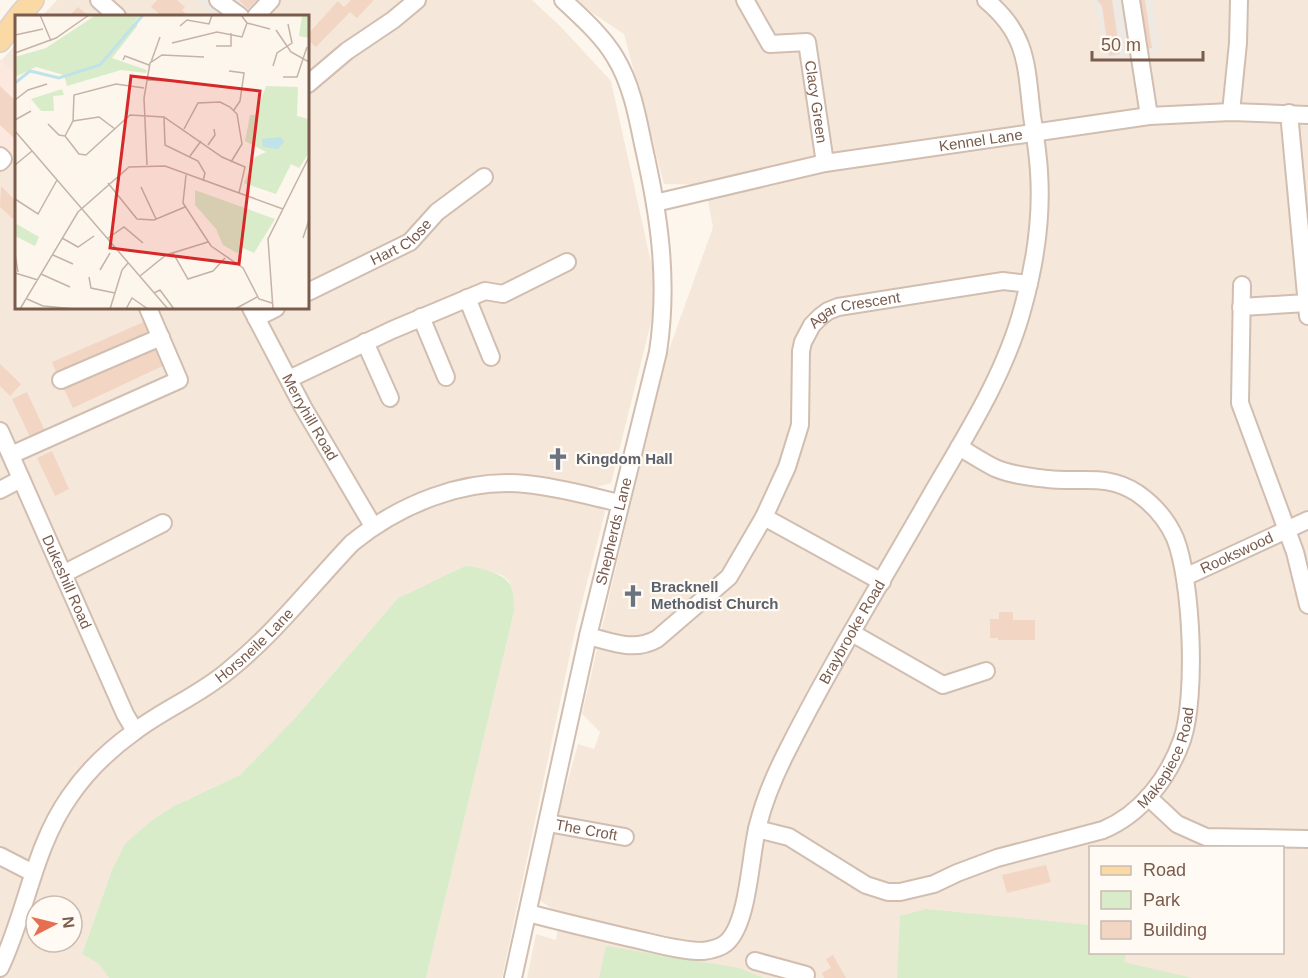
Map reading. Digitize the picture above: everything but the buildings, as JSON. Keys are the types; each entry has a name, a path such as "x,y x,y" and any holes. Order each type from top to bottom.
{"main road":[{"path":"20,15 33,0"},
{"path":"0,41 15,22"}],"street":[{"path":"99,0 116,15"},
{"path":"218,0 239,15"},
{"path":"257,15 271,0"},
{"path":"309,83 347,51 385,26 417,0"},
{"name":"Shepherds Lane","path":"513,978 588,636 661,334 664,273 655,203 636,111 620,66 602,40 563,0"},
{"name":"Clacy Green","path":"745,0 770,44 807,42 825,163"},
{"name":"Braybrooke Road","path":"528,913 670,947 700,951 712,950 726,944 738,925 743,910 757,828 770,788 785,755 852,633 960,447 1007,356 1029,284 1034,257 1039,173 1026,64 1019,40 1006,19 986,0"},
{"path":"1131,0 1149,116"},
{"path":"1231,112 1238,43 1239,0"},
{"name":"Kennel Lane","path":"655,203 825,163 1149,116 1231,112 1308,115"},
{"path":"1241,307 1307,309 1289,113"},
{"path":"0,156 3,159 0,162"},
{"name":"Hart Close","path":"309,292 410,242 437,212 484,177"},
{"path":"289,379 421,317 485,291 503,294 567,262"},
{"name":"Agar Crescent","path":"588,636 632,646 649,643 657,639 729,577 764,517 787,466 800,425 801,351 807,333 820,317 838,307 1003,281 1029,284"},
{"path":"1242,285 1240,403 1286,524"},
{"path":"467,298 491,357"},
{"path":"11,455 178,380 148,309"},
{"path":"254,313 272,309"},
{"name":"Merryhill Road","path":"254,313 303,407 373,526"},
{"path":"421,317 446,377"},
{"path":"62,380 161,337"},
{"path":"365,342 390,398"},
{"name":"Dukeshill Road","path":"0,431 125,714 135,731"},
{"name":"Makepiece Road","path":"757,828 789,837 839,876 876,889 894,892 912,890 934,884 997,858 1102,830 1125,819 1148,797 1176,756 1189,709 1190,676 1185,577 1179,549 1167,524 1136,492 1108,480 1052,479 1018,474 995,468 960,447"},
{"path":"0,490 21,479"},
{"name":"Horsneile Lane","path":"0,968 50,830 70,795 98,762 135,731 200,692 253,650 352,543 373,526 423,501 465,489 502,484 536,486 621,503"},
{"path":"764,517 882,582"},
{"name":"Rookswood","path":"1185,577 1286,524 1308,520"},
{"path":"63,574 163,523"},
{"name":"Rookswood","path":"1286,524 1308,605"},
{"path":"852,633 943,685 986,671"},
{"path":"1148,797 1177,824 1206,837 1308,839"},
{"name":"The Croft","path":"548,823 625,837"},
{"path":"0,856 33,873"},
{"path":"755,961 807,975"}],"shaded area":[{"path":"57,0 532,0 560,26 611,81 658,294 611,483 593,488 605,512 576,626 502,978 426,978 514,612 513,592 509,581 502,575 465,566 398,598 296,717 240,775 174,806 124,845 112,870 84,948 84,894 24,894 24,954 82,954 99,964 109,978 0,978 0,62 15,45 15,309 309,309 309,15 43,15"},
{"path":"196,0 278,0 264,15 213,15"},
{"path":"573,0 1308,0 1308,978 527,978 536,934 556,940 561,915 535,897 578,744 594,749 600,732 582,714 662,369 713,227 705,185 664,184 624,34"},
{"path":"1091,0 1152,0 1160,52 1106,60 1094,3"},
{"path":"0,59 15,75 15,161 0,146"}],"green space":[{"path":"465,566 486,570 503,577 510,586 513,597 514,612 426,978 109,978 99,964 82,954 84,954 112,870 124,845 151,821 174,806 240,775 296,717 398,598"},
{"path":"926,909 1089,925 1089,954 1126,954 1124,962 1192,978 897,978 900,916"},
{"path":"606,946 739,968 764,978 599,978"}],"place":[{"name":"Kingdom Hall","path":"558,459"},
{"name":"Bracknell Methodist Church","path":"633,596"}]}
